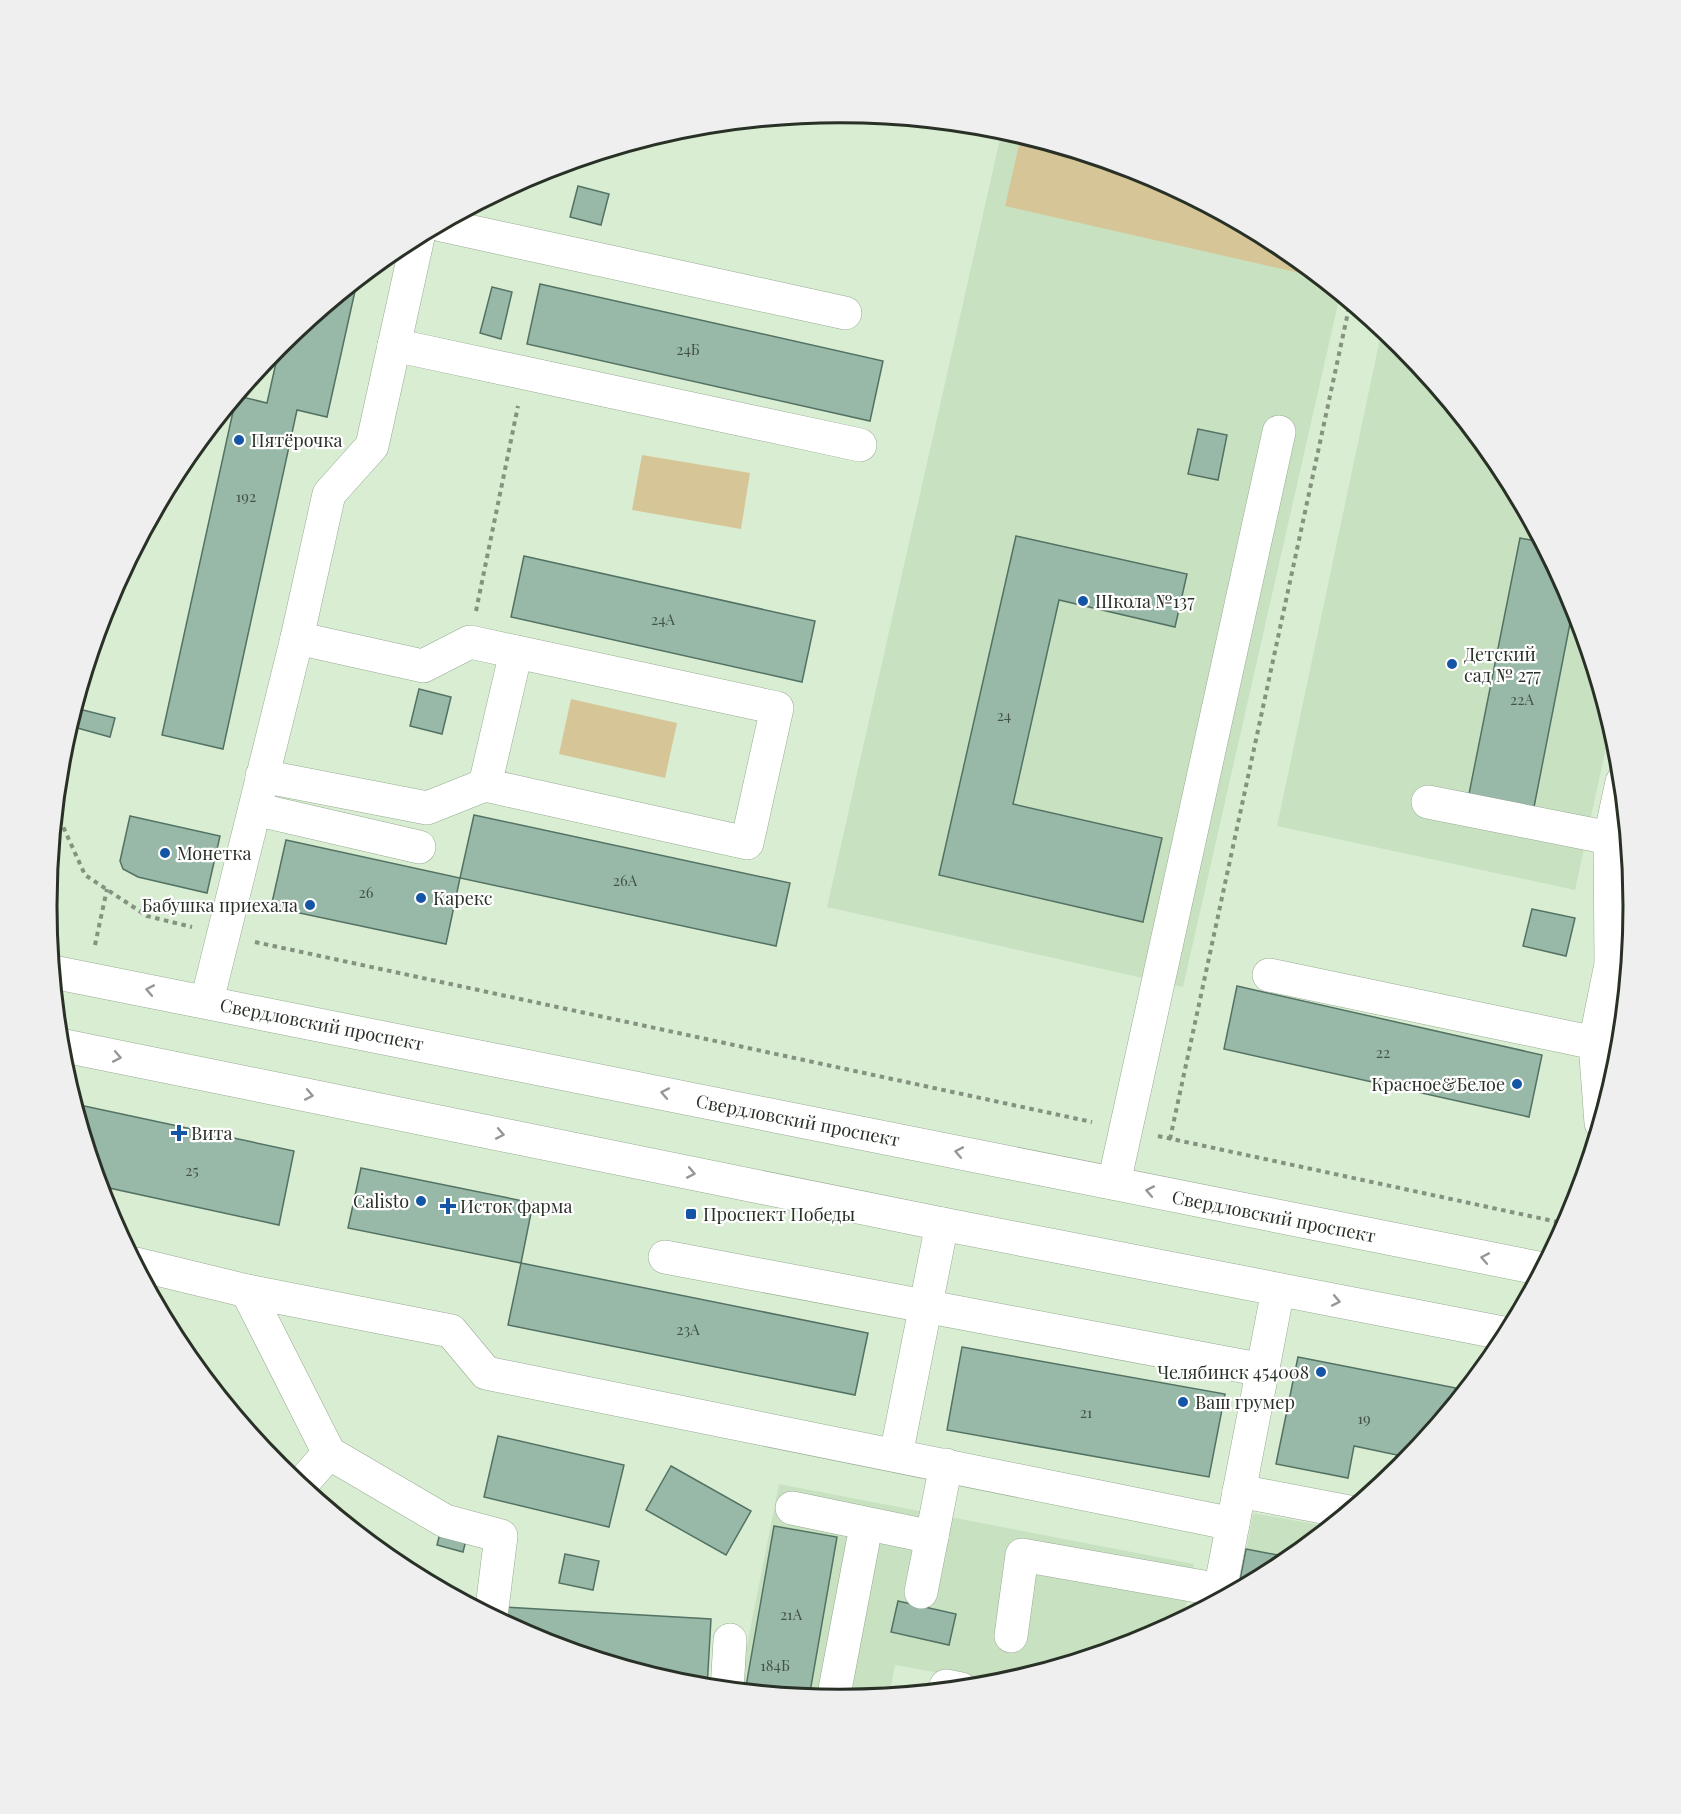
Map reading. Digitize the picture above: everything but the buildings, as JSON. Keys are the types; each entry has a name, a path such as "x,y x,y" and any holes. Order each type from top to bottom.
{"main road":[{"path":"451,227 845,313"},
{"path":"207,1001 297,638 329,494 372,446 415,249"},
{"path":"394,345 860,445"},
{"path":"1114,1183 1279,432"},
{"path":"262,776 427,808 485,784 747,843 777,708 470,642 423,666 297,638"},
{"path":"485,784 516,652"},
{"path":"1428,802 1610,838"},
{"path":"1605,1077 1611,964 1610,838 1617,805"},
{"path":"255,809 419,847"},
{"name":"Свердловский проспект","path":"61,973 1536,1268"},
{"path":"1269,975 1608,1042"},
{"path":"70,1047 942,1224 1498,1332"},
{"path":"896,1455 942,1224"},
{"path":"665,1257 1263,1370"},
{"path":"144,1266 247,1291 451,1331 486,1373 1233,1524"},
{"path":"1220,1593 1278,1290"},
{"path":"247,1291 329,1453 444,1521 501,1536 492,1609"},
{"path":"306,1479 329,1453"},
{"path":"921,1592 946,1465"},
{"path":"1239,1491 1340,1510"},
{"path":"792,1508 932,1537"},
{"path":"835,1690 862,1542"},
{"path":"1011,1636 1022,1555 1215,1595"},
{"path":"727,1682 730,1640"}],"path":[{"path":"1170,1139 1348,311"},
{"path":"470,642 525,373"},
{"path":"62,826 85,875 147,916 225,935 1557,1222"}],"shaded area":[{"name":"Школа №137","path":"1000,140 1043,150 1092,165 1187,204 1232,228 1317,285 1338,303 1183,987 827,907"},
{"path":"1019,145 1043,150 1140,183 1187,204 1232,228 1300,273 1005,206"},
{"name":"Детский сад № 277","path":"1380,339 1430,390 1462,430 1519,515 1564,607 1582,655 1607,745 1575,890 1277,826"},
{"path":"642,455 750,473 741,529 632,510"},
{"path":"571,699 677,723 665,778 559,754"},
{"path":"779,1484 1194,1564 1185,1611 1092,1649 1043,1664 972,1679 895,1665 890,1689 789,1689 739,1684"},
{"path":"1253,1513 1321,1525 1276,1558 1241,1580"}],"place":[{"name":"Пятёрочка","path":"239,440"},
{"name":"Школа №137","path":"1083,601"},
{"name":"Детский сад № 277","path":"1452,664"},
{"name":"Монетка","path":"165,853"},
{"name":"Карекс","path":"421,898"},
{"name":"Бабушка приехала","path":"310,905"},
{"name":"Красное&Белое","path":"1517,1084"},
{"name":"Вита","path":"179,1133"},
{"name":"Calisto","path":"421,1201"},
{"name":"Исток фарма","path":"448,1206"},
{"name":"Проспект Победы","path":"691,1214"},
{"name":"Челябинск 454008","path":"1321,1372"},
{"name":"Ваш грумер","path":"1183,1402"}]}
